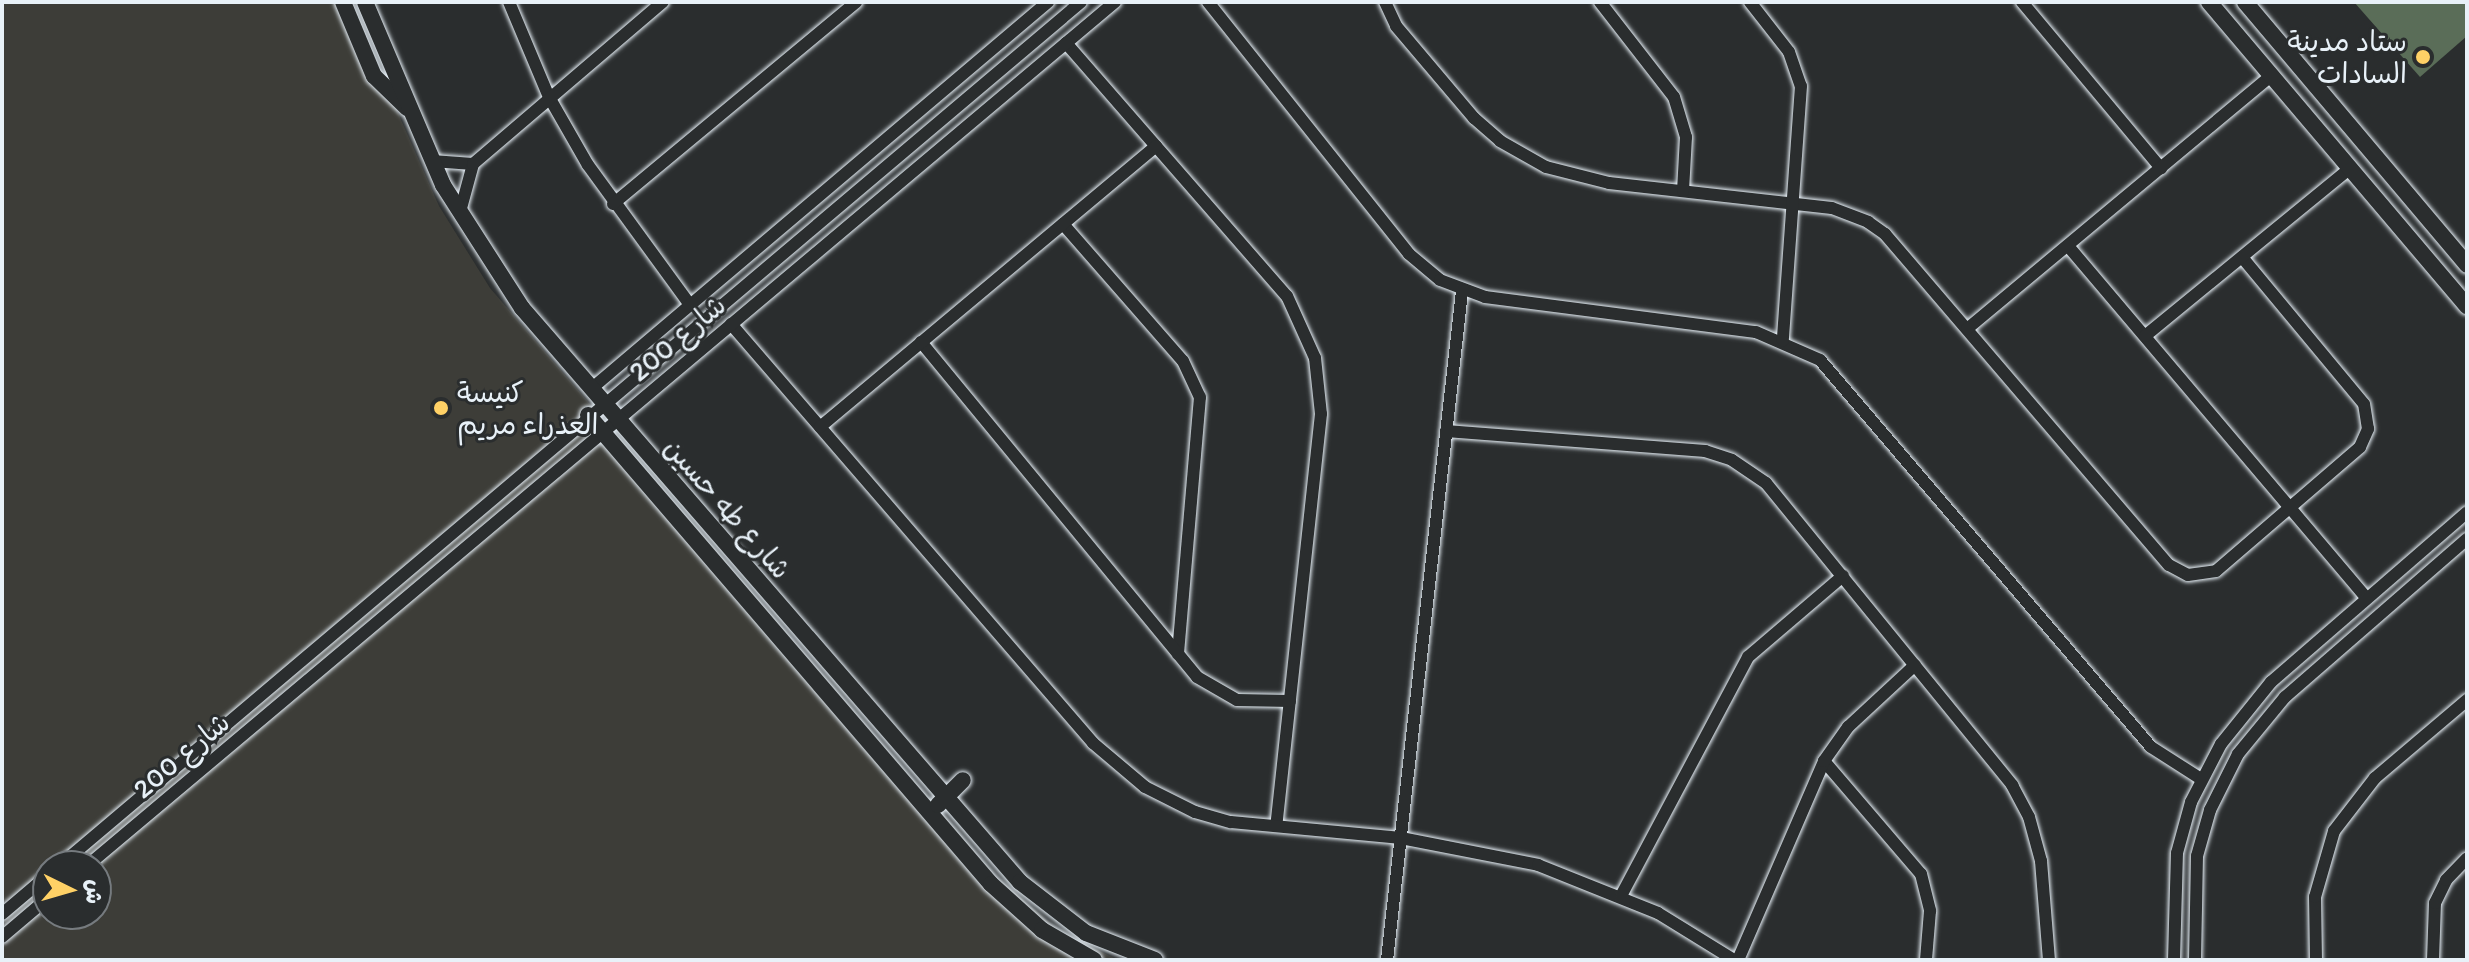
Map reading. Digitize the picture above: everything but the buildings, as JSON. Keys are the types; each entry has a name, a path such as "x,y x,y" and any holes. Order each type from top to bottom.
{"main road":[{"path":"343,2 374,76 411,111"},
{"name":"شارع طه حسين","path":"365,2 432,161 460,218 522,308 1020,882 1056,912 1106,943 1155,960"},
{"path":"2209,2 2467,306"},
{"path":"2245,2 2467,265"},
{"name":"شارع طه حسين","path":"588,415 928,814 1022,914 1094,960"},
{"path":"928,814 963,780"}],"street":[{"path":"509,2 549,97 613,204 690,305"},
{"path":"460,218 462,189 473,164 663,2"},
{"path":"613,204 856,2"},
{"path":"591,389 1048,2"},
{"name":"شارع 200","path":"78,850 588,415 1081,2"},
{"name":"شارع 200","path":"106,850 1115,2"},
{"path":"1208,2 1409,254 1429,273 1462,291 1783,340 1840,378 2151,747 2201,779"},
{"path":"1385,2 1396,26 1474,118 1515,151 1577,177 1794,203 1844,212 1885,234 2169,565 2181,573 2216,571 2360,447 2368,416 2364,404 2242,257"},
{"path":"1600,2 1674,97 1687,151 1683,191"},
{"path":"1750,2 1789,52 1801,86 1783,340"},
{"path":"2022,2 2161,168"},
{"path":"1066,43 1287,296 1315,358 1321,414 1276,826"},
{"path":"1967,329 2271,76"},
{"path":"820,427 1156,146"},
{"path":"432,161 473,164"},
{"path":"2145,336 2349,169"},
{"path":"1063,224 1183,361 1200,397 1178,654"},
{"path":"2068,246 2367,598"},
{"path":"1387,960 1462,291"},
{"path":"731,324 1116,766 1161,796 1195,812 1276,826 1401,838 1538,865 1621,896 1681,925 1736,960 1824,761 1848,727 1915,665"},
{"path":"921,342 1197,677 1226,696 1258,704 1290,701"},
{"path":"1446,431 1718,455 1766,483 2012,785 2029,817 2045,884 2049,960"},
{"path":"2174,960 2177,853 2201,779 2257,696 2467,512"},
{"path":"2195,960 2197,856 2210,810 2238,754 2285,697 2467,539"},
{"path":"1621,896 1748,657 1843,576"},
{"path":"2316,960 2319,874 2340,821 2375,778 2467,700"},
{"path":"1824,761 1921,874 1930,911 1926,960"},
{"path":"2433,960 2435,903 2446,880 2467,858"},
{"path":"2,914 32,889"},
{"path":"2,937 32,912"}],"shaded area":[{"path":"2,2 349,2 439,206 490,288 997,877 1059,931 1118,960 2,960"}],"green space":[{"name":"ستاد مدينة السادات","path":"2354,2 2467,2 2467,36 2420,77"}],"place":[{"name":"ستاد مدينة السادات","path":"2423,57"},
{"name":"كنيسة العذراء مريم","path":"441,408"}]}
